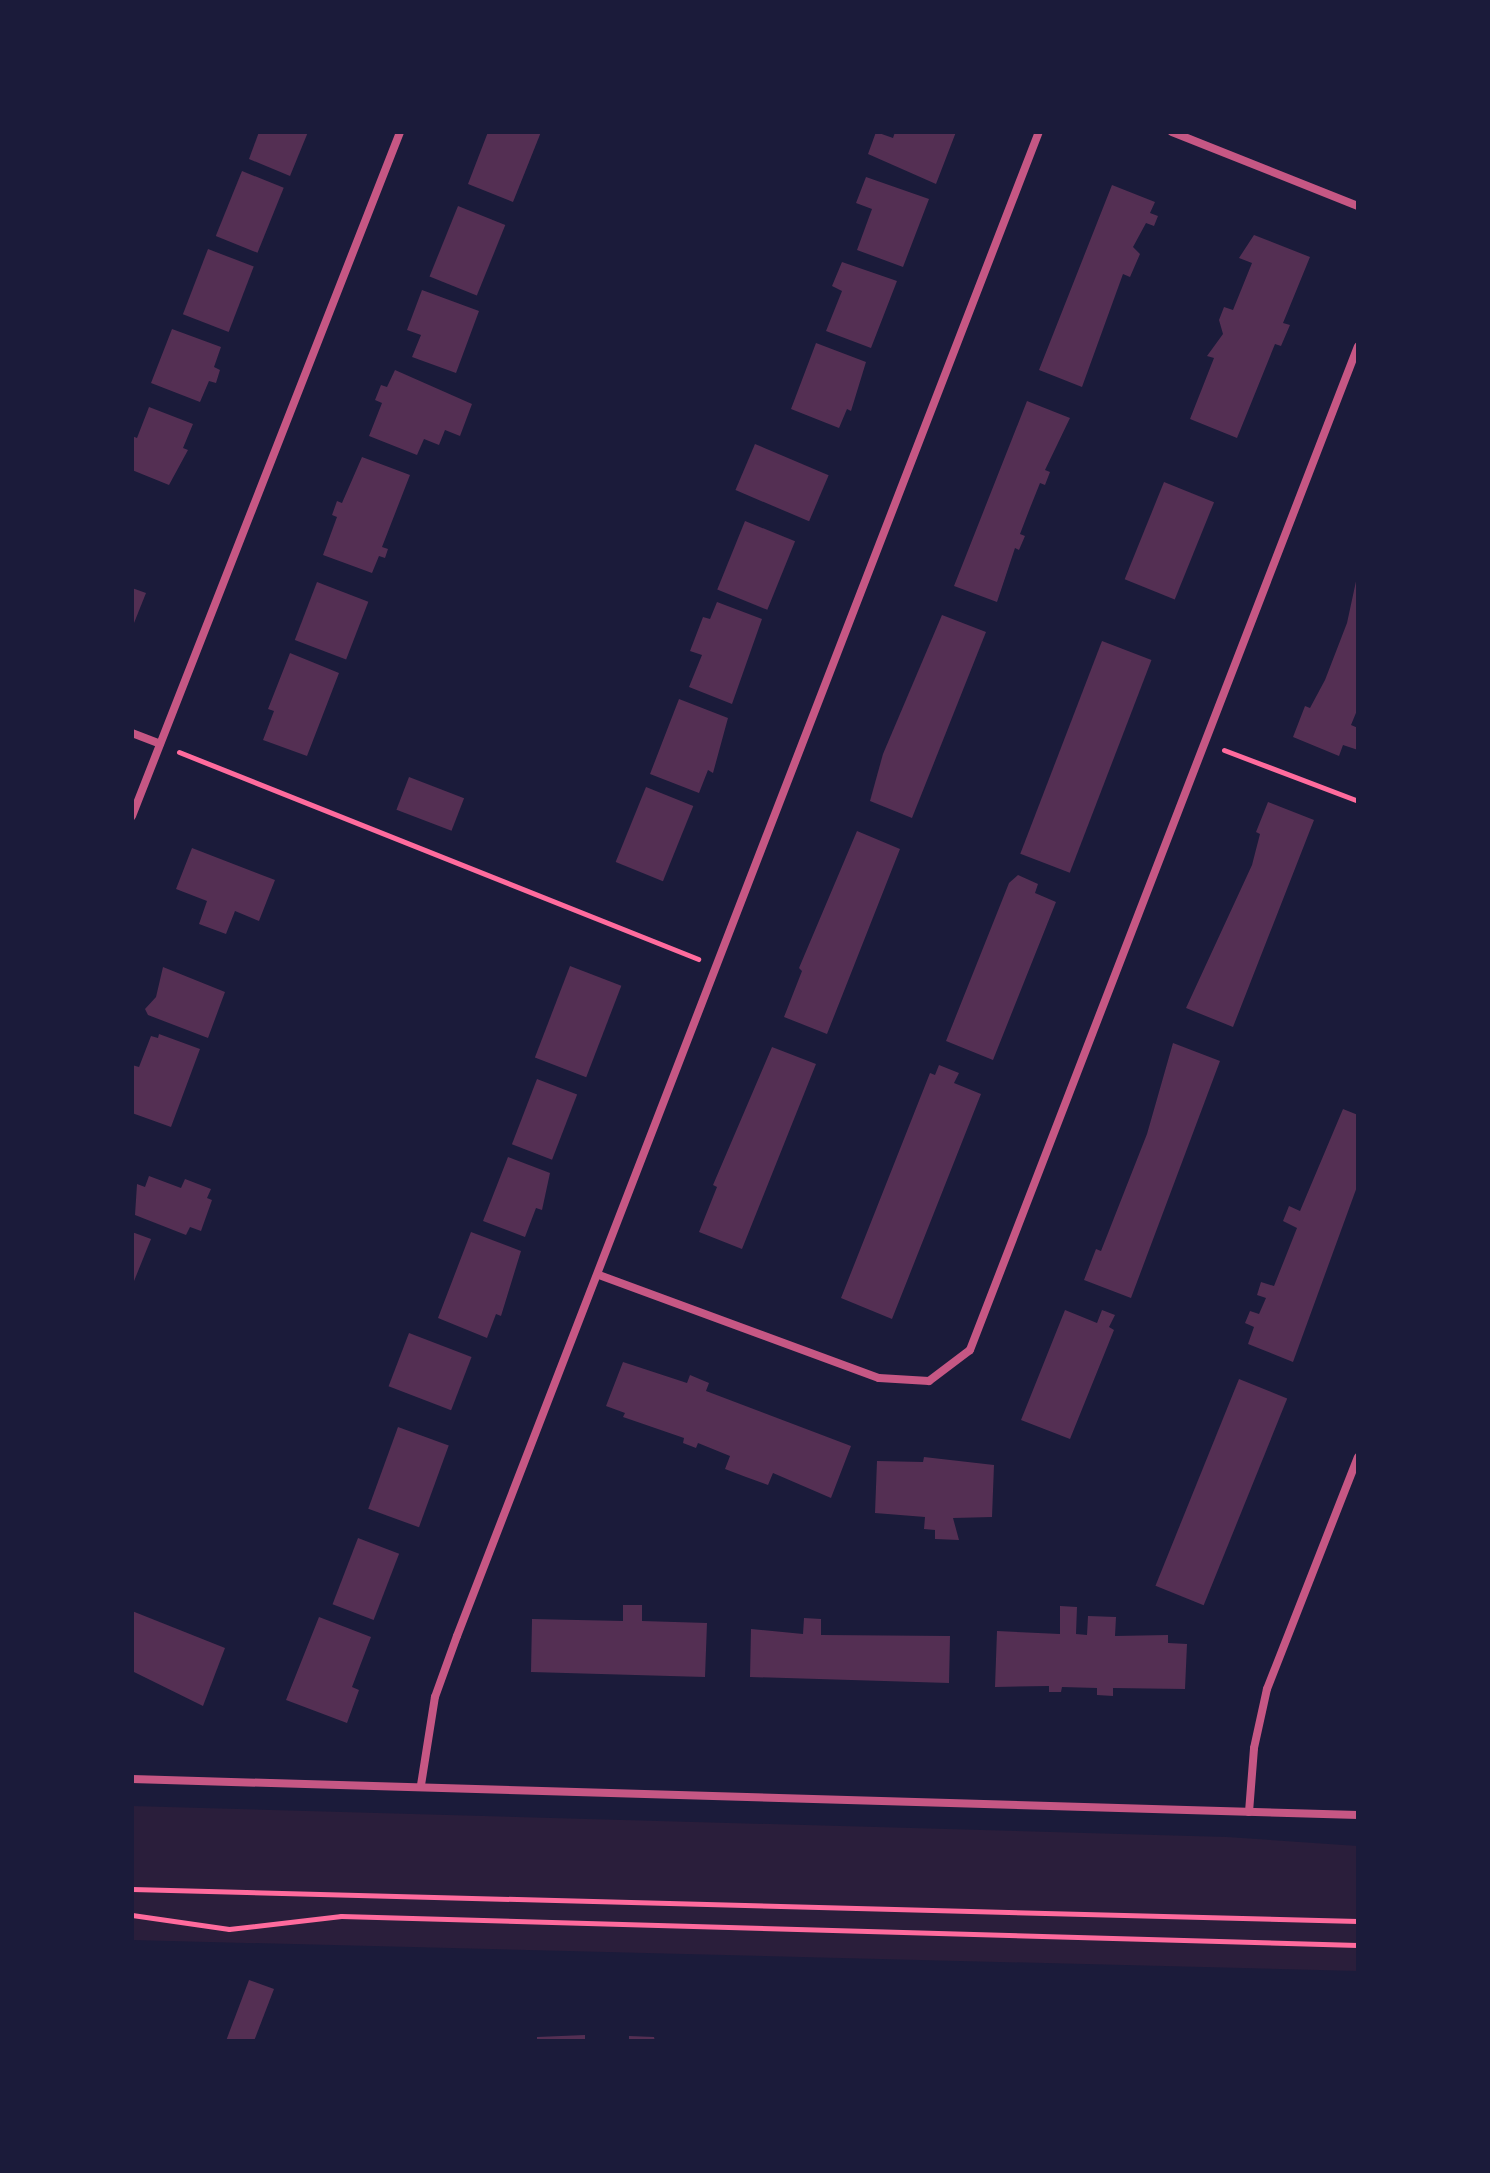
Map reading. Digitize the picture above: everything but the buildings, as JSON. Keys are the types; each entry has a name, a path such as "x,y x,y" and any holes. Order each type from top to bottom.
{"street":[{"path":"132,816 400,132"},
{"path":"421,1785 440,1685 1039,132"},
{"path":"1172,132 1358,206"},
{"path":"599,1275 879,1378 929,1381 970,1350 1358,346"},
{"path":"132,733 160,744"},
{"path":"1249,1812 1254,1748 1267,1689 1358,1457"},
{"path":"132,1779 421,1785 1358,1815"}],"path":[{"path":"1205,743 1358,801"},
{"path":"160,744 715,966"},
{"path":"132,1889 1358,1921"},
{"path":"132,1915 229,1929 341,1916 1358,1945"}],"shaded area":[{"path":"132,1806 1227,1837 1358,1846 1358,1971 132,1940"}]}
